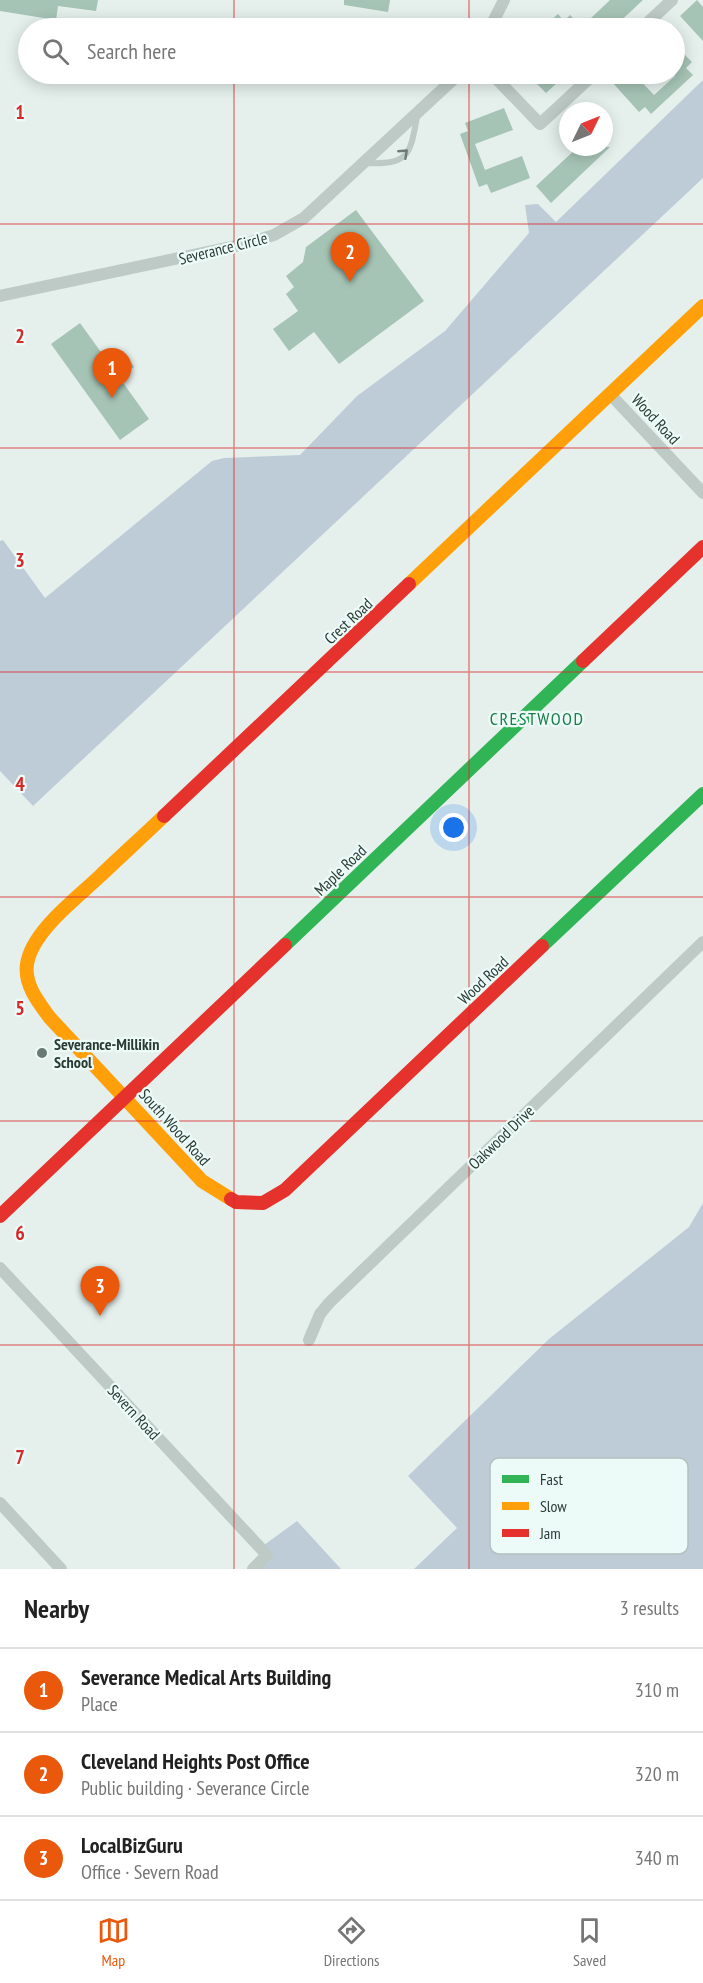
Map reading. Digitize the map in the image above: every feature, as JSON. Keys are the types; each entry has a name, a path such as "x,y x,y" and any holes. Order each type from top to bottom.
{"street":[{"path":"495,18 504,0"},
{"path":"653,18 672,0"},
{"name":"Severance Circle","path":"0,296 212,252 274,235 304,218 449,84"},
{"path":"502,84 540,124 583,84"},
{"name":"Crest Road","path":"27,966 33,943 50,925 703,306"},
{"name":"Wood Road","path":"610,394 703,494"},
{"name":"Maple Road","path":"0,1216 703,548"},
{"name":"Wood Road","path":"285,1190 703,794"},
{"name":"Oakwood Drive","path":"309,1340 320,1314 329,1303 703,942"},
{"name":"South Wood Road","path":"27,966 28,981 39,1005 202,1181 236,1202 263,1203 285,1190"},
{"name":"Severn Road","path":"0,1268 267,1556 253,1569"},
{"path":"0,1503 61,1569"}],"lane":[{"path":"365,163 384,164 401,159 411,147 417,115"}],"shaded area":[{"path":"703,80 703,178 33,806 0,771 0,541 3,540 45,598 212,461 224,458 300,455 357,396 445,331 529,233 525,205 538,204 556,222"},
{"path":"703,1203 703,1569 414,1569 457,1528 408,1476 549,1339 689,1227"},
{"path":"297,1521 341,1569 253,1569 267,1556 260,1548"}],"building":[{"path":"0,0 98,0 96,11 58,6 56,18 0,11"},
{"path":"344,0 390,0 388,12 344,5"},
{"path":"610,0 643,0 624,18 591,18"},
{"path":"697,0 703,7 703,41 685,21 685,18 680,16"},
{"path":"685,55 692,62 686,68 693,75 685,82"},
{"path":"537,84 556,84 546,93"},
{"path":"614,84 644,84 654,95 666,84 683,84 651,114 645,107 639,112"},
{"path":"504,108 513,130 475,144 485,170 522,156 530,178 491,193 487,184 479,187 460,134 468,131 465,123"},
{"path":"568,156 601,156 551,203 536,186"},
{"path":"356,210 424,301 339,364 314,332 289,351 273,329 298,311 286,294 294,287 286,276 303,262 306,247"},
{"path":"80,323 111,366 126,355 134,367 119,377 149,419 120,440 51,344"}],"traffic: fast":[{"path":"285,945 583,661"},
{"path":"542,946 703,794"}],"traffic: slow":[{"path":"409,584 703,306"},
{"path":"164,816 46,927 31,952 27,964 28,979 33,993 50,1018 202,1181 231,1199"}],"traffic: jam":[{"path":"583,661 703,547"},
{"path":"164,816 409,584"},
{"path":"0,1216 285,945"},
{"path":"231,1199 236,1202 263,1203 285,1190 542,946"}],"place":[{"name":"Cleveland Heights Post Office","path":"350,282"},
{"name":"Severance Medical Arts Building","path":"112,398"},
{"name":"Severance-Millikin School","path":"42,1053"},
{"name":"LocalBizGuru","path":"100,1316"}],"district":[{"name":"CRESTWOOD","path":"537,718"}]}
